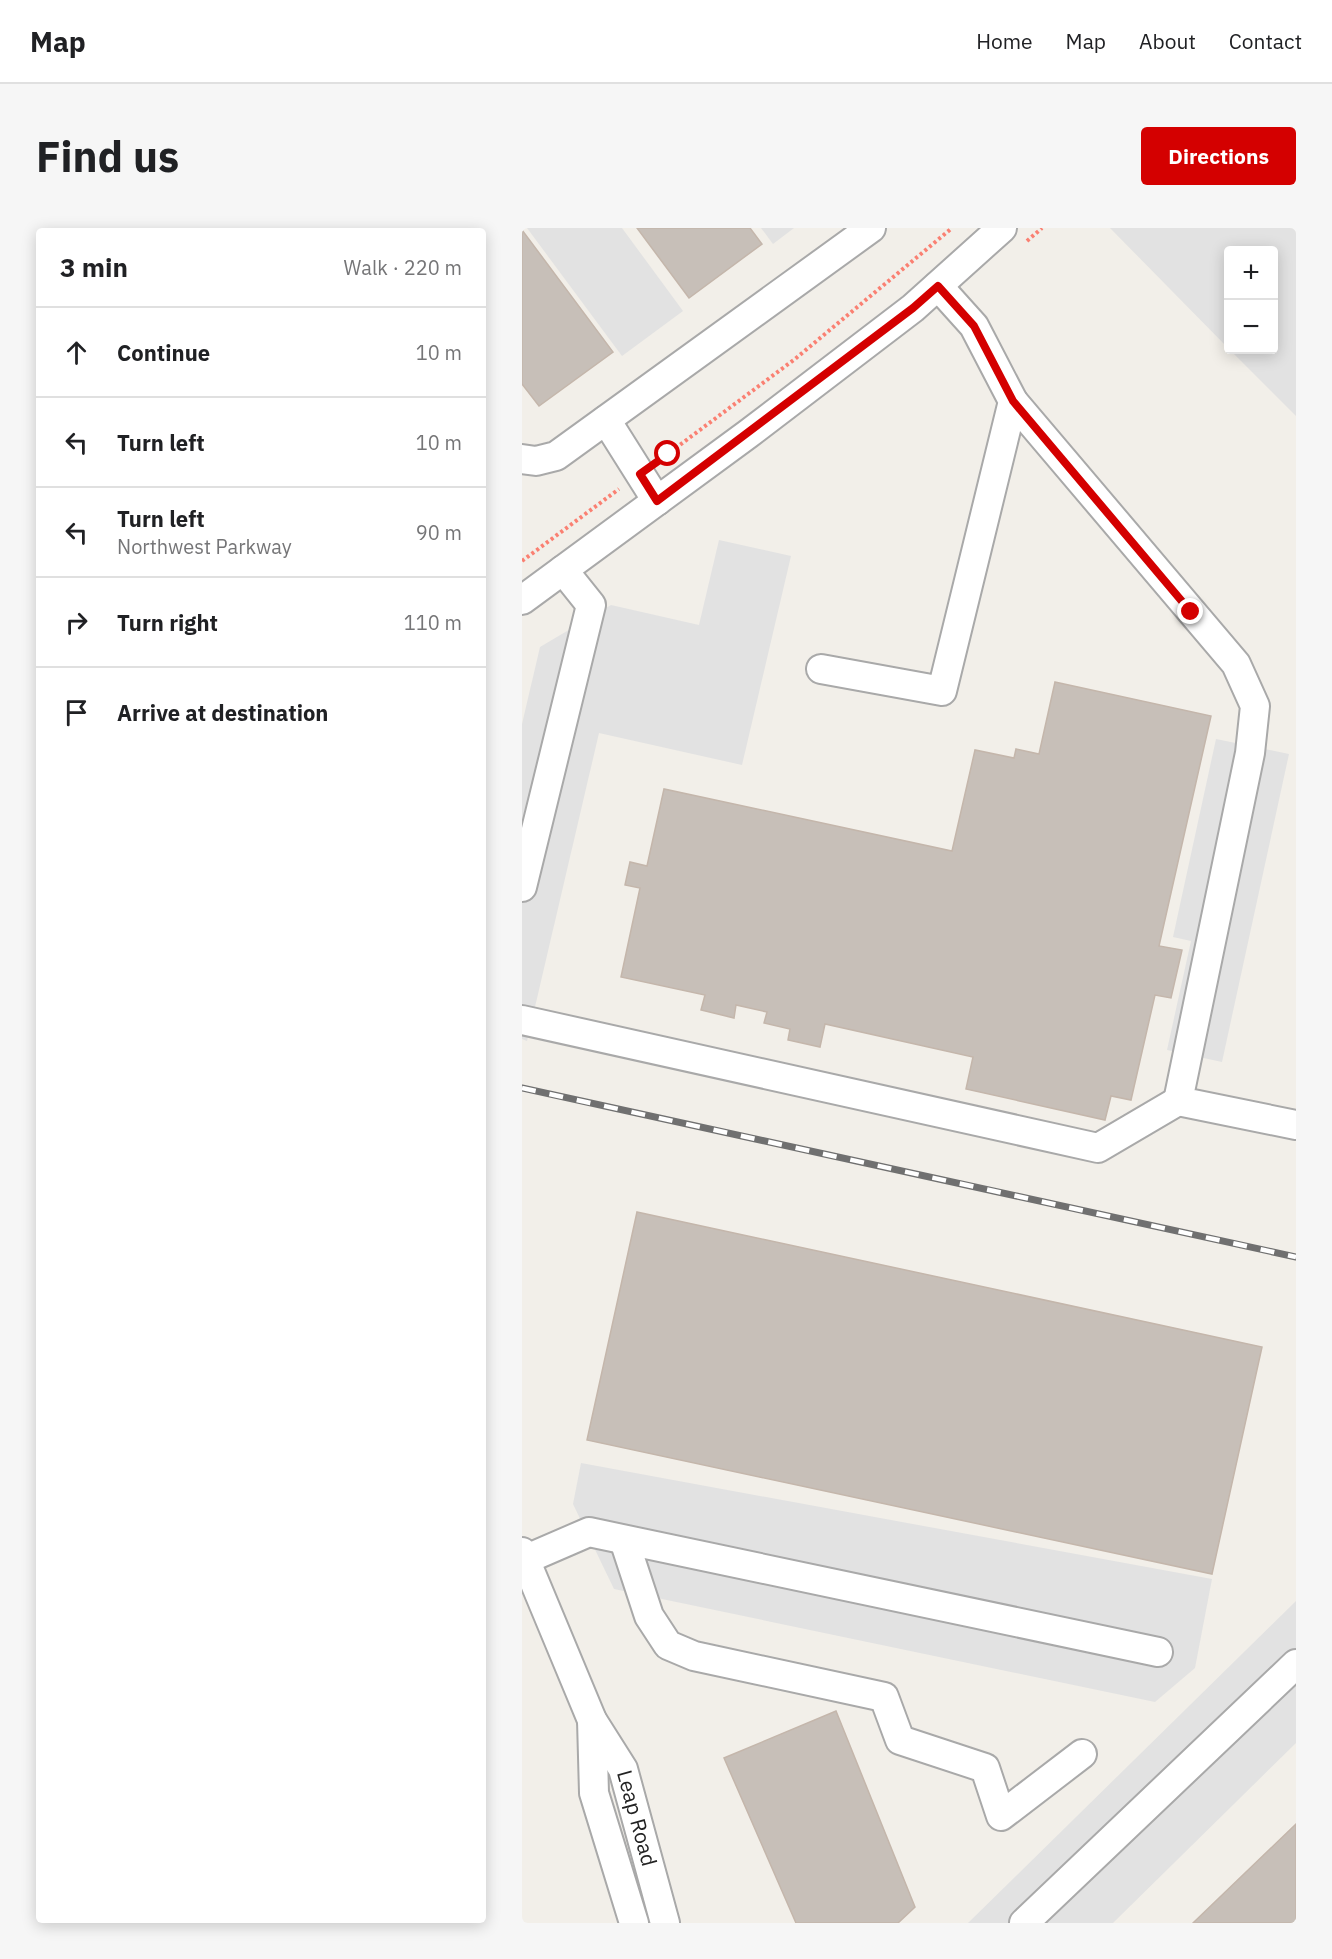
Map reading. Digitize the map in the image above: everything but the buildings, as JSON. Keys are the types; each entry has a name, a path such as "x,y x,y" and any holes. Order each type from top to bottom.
{"street":[{"path":"522,459 536,461 556,456 871,228"},
{"path":"522,600 913,308 1002,228"},
{"path":"938,286 974,326 1013,401 1236,664 1255,706 1250,753 1178,1101"},
{"path":"821,669 942,691 1013,401"},
{"path":"606,420 657,501"},
{"path":"522,887 591,605 562,570"},
{"path":"522,1020 1098,1148 1178,1101 1296,1125"},
{"path":"523,1557 589,1532 1158,1652"},
{"path":"624,1540 649,1616 668,1645 694,1656 884,1697 900,1740 985,1768 1001,1816 1082,1754"},
{"name":"Leap Road","path":"523,1557 592,1720 623,1769 664,1923"},
{"path":"1024,1923 1296,1664"},
{"name":"Leap Road","path":"592,1720 594,1794 634,1923"}],"path":[{"path":"522,561 795,359 952,228"}],"shaded area":[{"path":"527,228 622,228 683,311 622,356"},
{"path":"761,228 794,228 773,244"},
{"path":"1110,228 1293,228 1296,231 1296,416 1234,354 1278,354 1278,246 1224,246 1224,344"},
{"path":"719,540 791,556 742,765 599,733 527,1041 522,1039 522,724 540,647 611,605 699,625"},
{"path":"1216,739 1289,754 1222,1062 1167,1050 1191,941 1173,937"},
{"path":"581,1463 1212,1579 1195,1668 1155,1702 614,1589 573,1504"},
{"path":"1296,1601 1296,1743 1113,1923 968,1923"}],"railway":[{"path":"522,1088 1296,1257"}],"route":[{"path":"668,454 640,474 657,501 913,308 938,286 974,326 1013,401 1191,612"}]}
